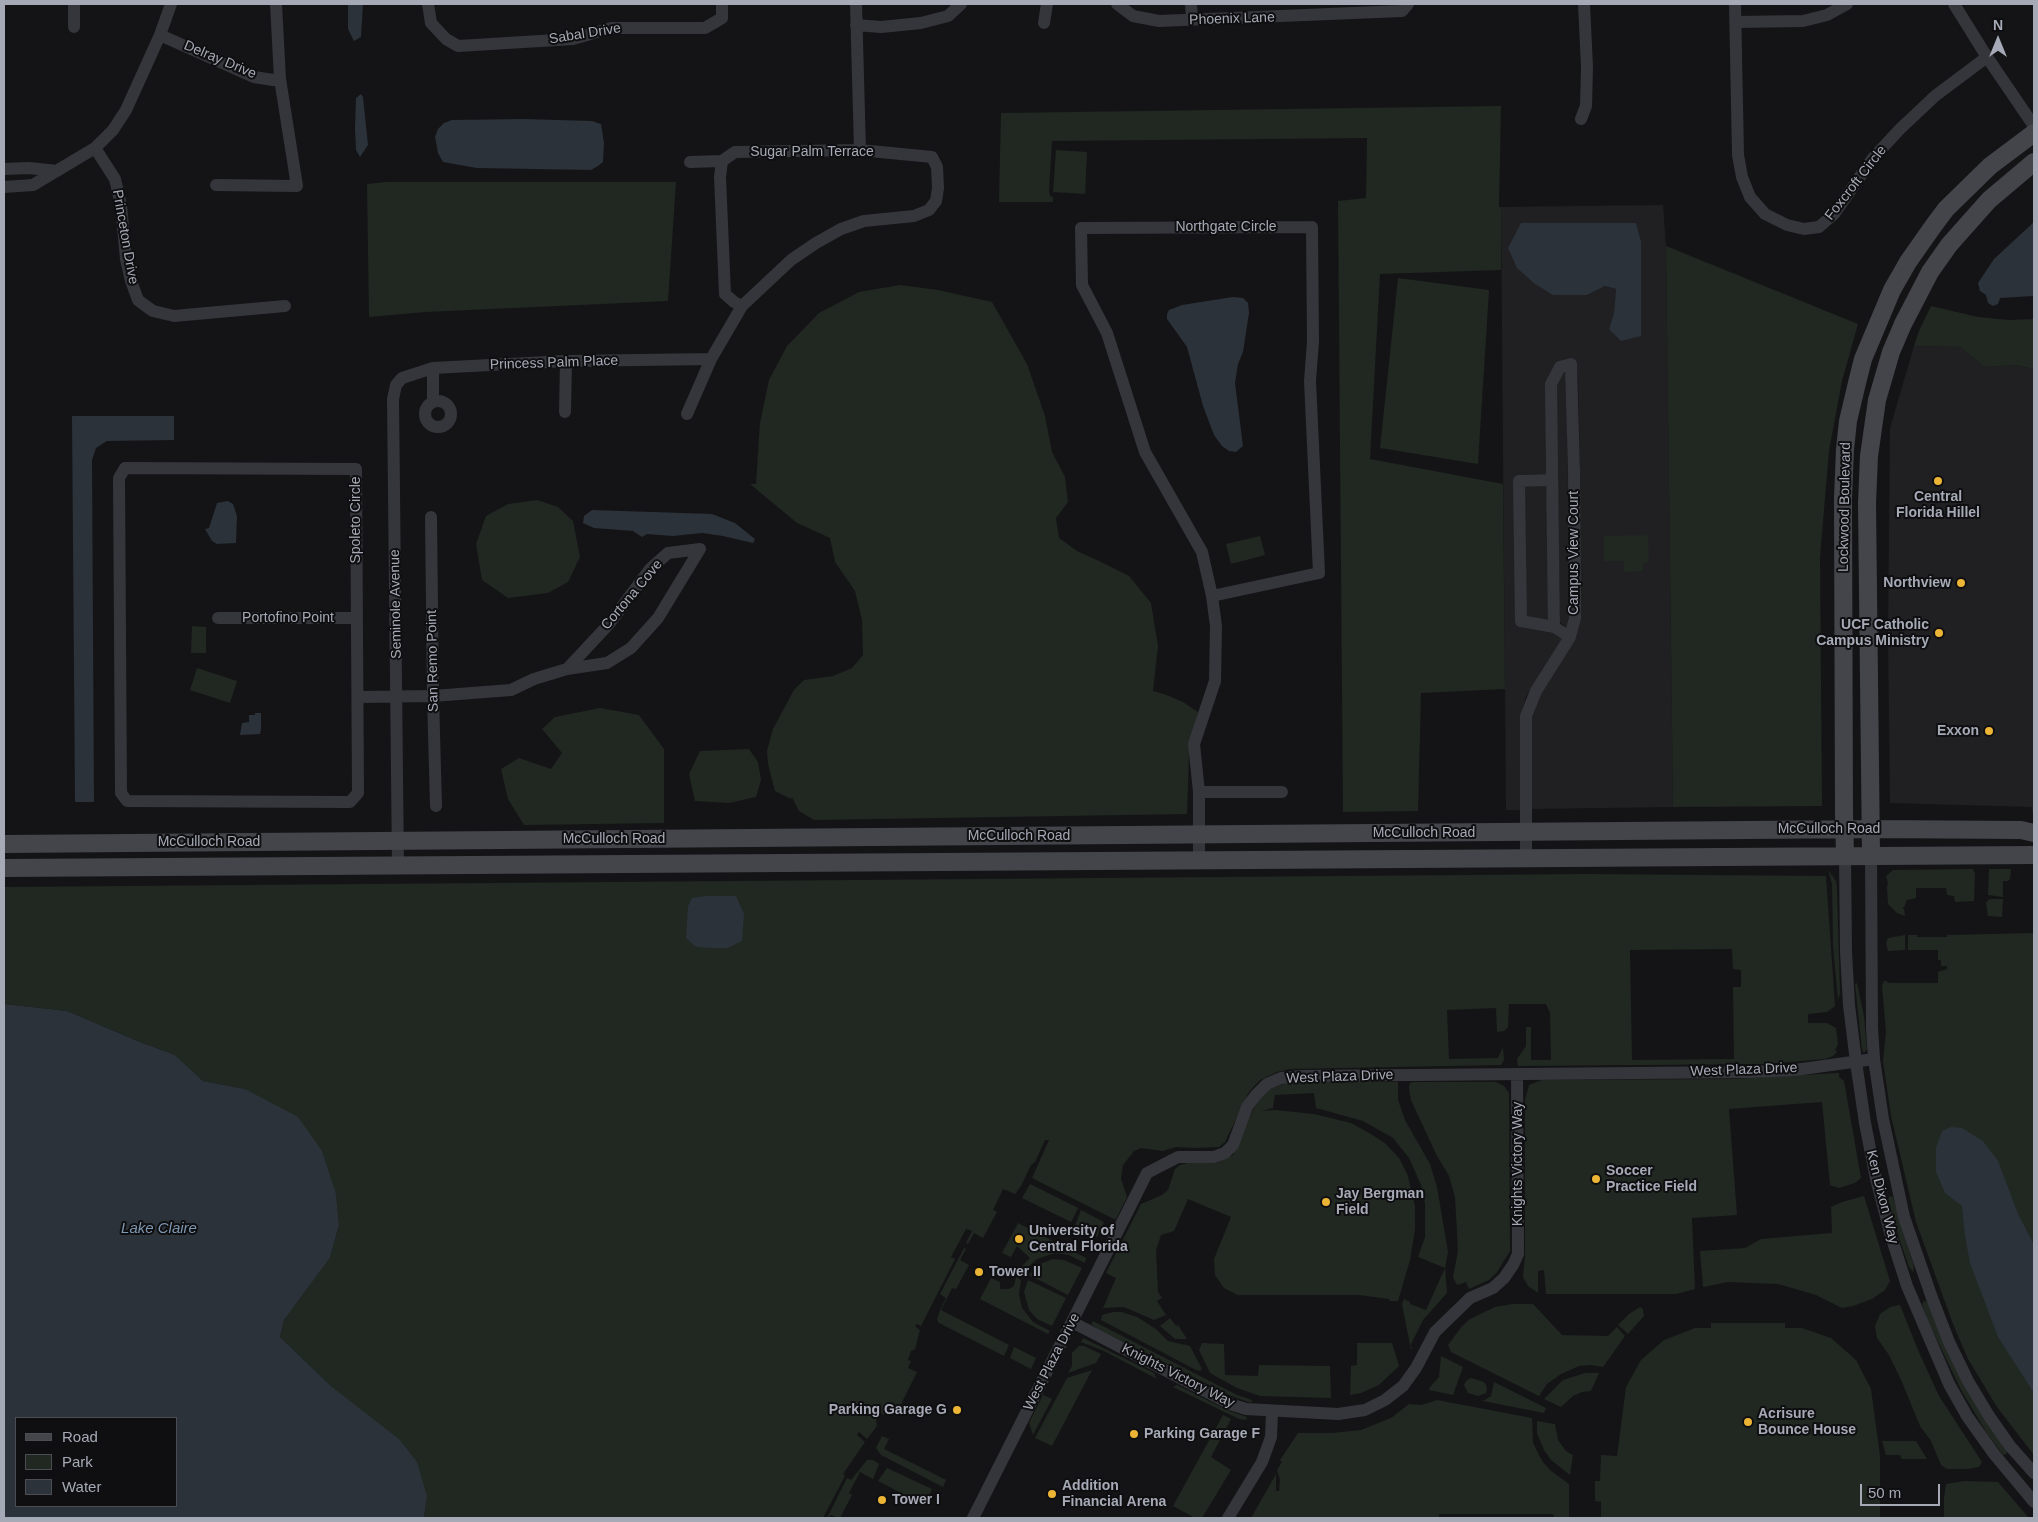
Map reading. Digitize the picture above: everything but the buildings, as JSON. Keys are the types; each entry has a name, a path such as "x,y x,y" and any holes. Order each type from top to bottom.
{"main road":[{"name":"Lockwood Boulevard","path":"1846,856 1844,814 1844,455 1854,394 1882,309 1908,262 1946,209 1990,166 2034,133"},
{"name":"Lockwood Boulevard","path":"1871,855 1867,502 1869,456 1877,400 1891,352 1930,272 1949,246 1990,200 2034,162"},
{"path":"1854,394 1877,400"},
{"path":"1843,548 1850,551 1860,565 1861,629 1869,641"},
{"path":"1844,579 1852,597 1853,651 1857,663 1869,670"},
{"name":"McCulloch Road","path":"4,844 1846,829 2028,832"},
{"path":"2028,832 2034,849"},
{"name":"McCulloch Road","path":"4,868 2034,855"}],"street":[{"path":"74,4 74,27"},
{"path":"4,187 32,185 95,148 113,130 126,110 160,35 171,4"},
{"path":"216,185 296,186 280,78 276,4"},
{"name":"Sabal Drive","path":"428,4 431,23 446,40 458,46 573,39 611,28 705,28 722,18 722,4"},
{"path":"856,4 860,150"},
{"path":"856,25 881,27 922,23 948,16 961,4"},
{"path":"1044,23 1047,4"},
{"name":"Phoenix Lane","path":"1117,4 1134,16 1159,21 1305,10 1402,11 1408,4"},
{"path":"1191,4 1192,20"},
{"path":"1580,119 1586,106 1587,67 1584,4"},
{"name":"Foxcroft Circle","path":"1735,4 1738,155 1742,177 1750,197 1765,214 1787,225 1804,230 1819,227 1834,214 1873,158 1900,128 1935,96 1987,57"},
{"path":"1736,22 1803,21 1828,15 1847,4"},
{"path":"1954,4 2034,126"},
{"name":"Delray Drive","path":"160,35 254,77 273,80 280,78"},
{"name":"Princeton Drive","path":"95,148 115,179 122,205 128,266 138,300 153,311 174,316 285,306"},
{"name":"Sugar Palm Terrace","path":"687,414 711,359 742,306 791,260 816,243 842,229 864,221 914,216 929,210 936,201 939,178 937,167 932,157 860,150 735,152 722,161 690,162"},
{"path":"722,161 720,177 725,294 742,306"},
{"path":"4,169 29,168 57,171"},
{"name":"Northgate Circle","path":"1199,860 1199,792 1194,744 1215,681 1216,626 1212,596 1202,552 1145,452 1107,333 1082,285 1081,228 1312,227 1313,340 1310,381 1319,573 1212,596"},
{"name":"Princess Palm Place","path":"433,368 566,361 711,359"},
{"path":"565,412 566,361"},
{"name":"Campus View Court","path":"1526,857 1526,716 1536,691 1570,637 1575,618 1571,364 1560,367 1551,384 1552,480"},
{"path":"433,368 433,402"},
{"name":"Seminole Avenue","path":"398,866 393,399 396,385 402,378 433,368"},
{"name":"Spoleto Circle","path":"125,468 356,469 357,618 359,697 358,793 350,802 127,802 121,793 119,478 125,468"},
{"path":"1554,627 1552,480 1519,481 1521,621 1554,627 1570,637"},
{"name":"San Remo Point","path":"431,516 436,806"},
{"name":"Cortona Cove","path":"359,697 433,696 511,690 534,679 567,669 607,663 631,648 658,618 700,549 668,553 650,569 609,624 567,669"},
{"name":"Portofino Point","path":"218,618 357,618"},
{"path":"1199,792 1282,792"},
{"name":"Ken Dixon Way","path":"1871,855 1872,1028 1874,1059 1882,1119 1904,1217 1949,1342 1968,1380 2005,1438 2034,1473"},
{"name":"Ken Dixon Way","path":"1846,856 1846,952 1849,1005 1870,1151 1891,1236 1907,1286 1949,1384 1967,1416 1994,1454 2034,1502"},
{"name":"West Plaza Drive","path":"974,1518 1147,1173 1178,1157 1214,1157 1226,1153 1233,1144 1247,1107 1267,1084 1281,1078 1301,1076 1750,1072 1795,1070 1874,1059"},
{"name":"Knights Victory Way","path":"1072,1322 1230,1404 1246,1409 1272,1412 1338,1414 1364,1410 1385,1400 1402,1386 1416,1368 1435,1332 1470,1298 1493,1288 1504,1278 1518,1254 1517,1074"},
{"path":"1228,1518 1262,1462 1271,1438 1272,1412"}],"shaded area":[{"path":"1663,205 1666,246 1673,807 1531,809 1532,717 1540,694 1577,635 1580,477 1578,377 1576,363 1570,358 1555,364 1547,474 1519,475 1520,627 1552,633 1562,639 1526,697 1521,714 1520,810 1506,810 1501,207","holes":["1636,223 1641,241 1641,336 1609,329 1614,313 1616,289 1605,286 1587,295"]},
{"path":"1914,346 1960,347 1984,367 2015,365 2034,369 2034,826 2032,807 1890,803 1888,636 1890,428"},
{"path":"1563,372 1566,372 1567,378 1569,617 1567,628 1560,622 1556,386"},
{"path":"1547,486 1549,620 1526,616 1525,487"}],"green space":[{"path":"1501,106 1499,207 1501,207 1501,270 1380,274 1370,459 1503,484 1505,689 1421,693 1418,811 1343,812 1338,201 1366,198 1367,138 1052,141 1049,191 1050,196 1053,197 1053,202 999,202 1001,113"},
{"path":"1056,150 1087,152 1085,194 1053,192"},
{"path":"386,182 676,182 668,301 425,312 369,317 367,184"},
{"path":"1666,246 1858,324 1842,381 1829,451 1820,557 1822,806 1673,807"},
{"path":"1398,278 1489,290 1478,464 1380,448"},
{"path":"900,285 938,290 992,302 1027,364 1045,416 1052,452 1065,477 1068,502 1056,518 1059,538 1077,551 1129,576 1151,603 1158,646 1153,691 1183,702 1198,712 1189,753 1187,814 814,820 799,811 792,797 791,799 775,791 768,764 767,751 773,729 794,690 804,680 833,676 852,668 863,655 862,620 855,591 835,562 830,538 797,523 750,484 756,484 760,423 769,380 787,346 819,313 859,292"},
{"path":"1931,306 1978,317 2009,320 2034,319 2034,369 2015,365 1984,367 1960,347 1914,346"},
{"path":"537,500 558,507 573,521 580,557 568,582 548,593 508,598 482,580 476,544 486,516 508,504"},
{"path":"1648,535 1649,563 1643,563 1643,571 1624,572 1624,561 1604,561 1604,536"},
{"path":"1260,536 1265,555 1231,564 1226,544"},
{"path":"192,626 206,627 206,653 191,653"},
{"path":"197,668 237,681 230,703 190,690"},
{"path":"600,708 639,715 664,749 664,823 524,825 508,799 501,769 519,758 551,769 562,753 542,729 555,717"},
{"path":"749,749 758,762 761,780 756,797 729,803 695,801 689,774 700,751"},
{"path":"1973,869 1975,874 1974,901 1955,902 1954,896 1947,895 1946,888 1916,888 1916,898 1907,900 1904,907 1902,907 1905,916 1897,913 1888,904 1886,876 1893,870"},
{"path":"1989,869 2011,869 2010,879 2003,881 2003,897 1988,895"},
{"path":"1828,870 1836,881 1837,887 1840,993 1838,1000 1833,946 1832,884"},
{"path":"1586,874 1826,876 1835,1006 1827,1012 1808,1014 1808,1023 1827,1023 1836,1028 1838,1044 1835,1050 1837,1052 1825,1059 1766,1064 1518,1066 1517,1059 1526,1046 1526,1027 1531,1027 1531,1060 1551,1060 1550,1013 1546,1004 1509,1004 1508,1027 1504,1031 1497,1032 1496,1008 1447,1010 1449,1059 1498,1058 1503,1047 1504,1060 1501,1065 1290,1069 1277,1072 1260,1080 1249,1092 1225,1142 1219,1147 1176,1147 1163,1151 1141,1148 1134,1151 1123,1165 1121,1179 1127,1197 1116,1219 1032,1178 1049,1140 1045,1140 1035,1162 1031,1165 1015,1194 1003,1189 993,1210 997,1212 983,1238 974,1233 968,1244 966,1243 972,1231 966,1229 951,1257 955,1259 921,1326 917,1324 915,1326 920,1330 915,1349 911,1351 908,1360 911,1361 908,1368 917,1372 896,1414 888,1409 884,1415 881,1413 876,1420 877,1426 867,1439 859,1432 857,1435 865,1442 843,1474 845,1476 823,1518 424,1518 427,1496 332,1387 280,1337 284,1320 330,1258 339,1225 336,1194 245,1089 203,1081 175,1055 67,1011 4,1004 4,887","holes":["1732,949 1733,969 1741,970 1741,987 1733,987 1734,1059 1632,1060 1630,950"]},
{"path":"1992,899 2003,899 2002,917 1988,916 1986,903"},
{"path":"2034,933 2034,1455 1997,1407 1968,1359 1953,1324 1916,1222 1891,1116 1883,1061 1886,1032 1882,986 1884,981 1889,983 1938,983 1938,972 1947,969 1947,966 1941,966 1941,960 1938,960 1938,950 1908,950 1908,935 1917,935 1917,937 1947,937 1947,935"},
{"path":"1905,935 1905,950 1888,951 1886,943 1888,938"},
{"path":"1857,983 1864,1016 1867,1049 1864,1053 1862,1050 1855,984"},
{"path":"1839,1073 1839,1077 1844,1081 1861,1178 1855,1183 1839,1188 1830,1185 1822,1102 1729,1109 1737,1215 1692,1218 1695,1289 1676,1294 1546,1294 1544,1270 1538,1271 1538,1293 1528,1286 1523,1277 1525,1255 1525,1100 1529,1085 1542,1080 1733,1079"},
{"name":"Jay Bergman Field","path":"1313,1081 1398,1082 1398,1100 1405,1120 1430,1164 1437,1187 1448,1252 1445,1268 1418,1257 1425,1237 1425,1204 1421,1185 1409,1158 1393,1138 1363,1121 1316,1108 1314,1093 1275,1095 1273,1108 1261,1111 1275,1110 1314,1114 1351,1123 1386,1144 1399,1158 1408,1176 1415,1206 1415,1229 1410,1260 1398,1301 1359,1295 1238,1295 1224,1288 1215,1275 1214,1259 1231,1217 1188,1199 1174,1231 1161,1235 1156,1250 1158,1292 1162,1298 1157,1301 1166,1315 1154,1320 1124,1307 1103,1308 1116,1278 1106,1273 1141,1204 1162,1195 1168,1190 1175,1169 1180,1165 1192,1162 1217,1163 1233,1155 1253,1110 1268,1090 1286,1083"},
{"path":"1496,1082 1504,1086 1509,1093 1510,1251 1497,1272 1489,1280 1469,1289 1466,1282 1457,1285 1453,1277 1458,1251 1455,1197 1449,1176 1436,1154 1411,1100 1409,1088 1410,1083"},
{"path":"1030,1184 1078,1208 1071,1222 1022,1198"},
{"path":"1864,1196 1890,1281 1885,1290 1872,1299 1842,1308 1816,1295 1778,1284 1728,1282 1703,1287 1700,1251 1745,1248 1761,1239 1832,1233 1831,1207"},
{"path":"1890,1196 1893,1197 1914,1266 1913,1272 1909,1267 1899,1238 1888,1199"},
{"path":"1081,1210 1104,1222 1097,1237 1075,1226"},
{"path":"1018,1223 1086,1258 1085,1263 1069,1255 1055,1253 1037,1259 1026,1269 1022,1266 1030,1258 1017,1246 1011,1257 1002,1253"},
{"path":"964,1248 966,1249 960,1260 969,1265 956,1289 952,1288 941,1310 1009,1345 1004,1356 939,1323 937,1320 940,1310 946,1298 940,1294"},
{"path":"1053,1259 1064,1260 1082,1268 1068,1295 1029,1275 1040,1264"},
{"path":"1445,1268 1447,1293 1423,1320 1410,1346 1402,1304 1404,1299 1410,1302 1410,1304 1426,1310"},
{"path":"1016,1277 1021,1280 1019,1294 1022,1308 1033,1322 1050,1331 1048,1334 980,1299 991,1278 1000,1282 1000,1289 1009,1289 1014,1286"},
{"path":"1028,1280 1066,1298 1052,1326 1037,1319 1029,1310 1024,1292"},
{"path":"1924,1301 1928,1302 2008,1452 2006,1454 2003,1455 1988,1435 1961,1390 1928,1321 1922,1304"},
{"path":"1512,1304 1533,1304 1562,1335 1608,1336 1617,1327 1625,1336 1603,1367 1579,1366 1561,1374 1547,1384 1539,1396 1451,1352 1448,1345 1462,1326 1470,1319 1495,1307"},
{"path":"1900,1305 1939,1396 1982,1462 1979,1467 1947,1469 1941,1465 1931,1441 1920,1426 1889,1355 1877,1338 1875,1326 1880,1314 1890,1307"},
{"path":"1640,1307 1643,1309 1644,1316 1628,1334 1618,1325 1629,1314"},
{"path":"1122,1312 1137,1317 1156,1329 1168,1341 1190,1346 1202,1369 1200,1371 1196,1370 1101,1320 1102,1315"},
{"path":"1170,1318 1176,1326 1178,1325 1187,1339 1175,1339 1160,1326"},
{"path":"1093,1321 1237,1395 1252,1400 1251,1403 1229,1395 1098,1329 1091,1324"},
{"name":"Acrisure Bounce House","path":"1711,1323 1785,1323 1785,1328 1802,1328 1831,1338 1856,1360 1871,1389 1880,1456 1880,1518 1601,1518 1601,1502 1595,1501 1595,1481 1600,1481 1601,1455 1617,1456 1626,1387 1641,1360 1664,1340 1695,1328 1711,1328"},
{"path":"1083,1338 1154,1373 1157,1379 1104,1351 1081,1342"},
{"path":"1202,1343 1224,1344 1225,1375 1258,1376 1259,1365 1330,1366 1331,1398 1260,1396 1237,1388 1210,1373 1199,1350"},
{"path":"1357,1343 1392,1343 1399,1366 1379,1385 1361,1393 1350,1395 1351,1366 1357,1365"},
{"path":"1079,1346 1084,1346 1101,1354 1096,1363 1068,1373 1072,1366 1072,1353"},
{"path":"1014,1347 1036,1358 1031,1369 1010,1358"},
{"path":"1441,1356 1463,1367 1453,1395 1429,1390 1439,1377"},
{"path":"1092,1370 1052,1446 1035,1438 1067,1378"},
{"path":"1585,1373 1599,1373 1591,1391 1573,1396 1561,1407 1544,1399 1563,1380"},
{"path":"1471,1378 1484,1382 1487,1387 1486,1393 1478,1396 1468,1393 1464,1385"},
{"path":"1494,1382 1546,1408 1544,1413 1483,1401 1491,1396"},
{"path":"1177,1385 1229,1411 1247,1417 1246,1420 1239,1419 1173,1387"},
{"path":"1043,1395 1052,1399 1033,1435 1029,1423"},
{"path":"1437,1400 1532,1418 1533,1443 1542,1461 1550,1470 1569,1484 1569,1518 1554,1518 1553,1514 1439,1514 1439,1518 1251,1518 1276,1474 1276,1491 1279,1491 1280,1480 1277,1470 1282,1462 1280,1460 1298,1433 1332,1433 1361,1430 1391,1418 1409,1404 1421,1405"},
{"path":"1223,1415 1231,1419 1211,1457 1231,1470 1202,1518 1195,1518 1173,1506"},
{"path":"1537,1421 1555,1424 1558,1440 1566,1451 1573,1455 1570,1475 1551,1460 1544,1450 1537,1433"},
{"path":"882,1436 889,1439 884,1449 946,1480 943,1487 881,1455 876,1448"},
{"path":"1882,1441 1916,1441 1927,1459 1902,1459 1900,1455 1886,1455"},
{"path":"867,1460 873,1460 879,1464 873,1479 860,1472 849,1493 852,1495 840,1518 831,1515 827,1518 847,1478 851,1480"},
{"path":"887,1468 932,1489 924,1505 878,1481"},
{"path":"1965,1481 1998,1482 2029,1518 1944,1518 1946,1484"}],"water":[{"path":"348,4 363,4 361,37 354,41 348,29"},
{"path":"361,94 363,97 368,145 360,157 356,150 355,129 356,98"},
{"path":"524,119 592,121 601,124 604,143 603,162 591,170 477,168 443,162 438,153 435,137 438,129 444,123 452,120"},
{"path":"2034,222 2034,296 2000,298 1998,304 1993,306 1988,303 1986,295 1980,291 1978,283 1994,259"},
{"path":"1521,223 1636,223 1641,241 1641,336 1621,341 1609,329 1614,313 1616,289 1605,286 1587,295 1553,295 1535,284 1517,268 1508,248"},
{"path":"1233,297 1243,298 1248,303 1249,313 1243,352 1238,364 1235,383 1243,446 1236,452 1229,451 1222,446 1214,435 1203,406 1187,347 1167,319 1169,310 1182,305"},
{"path":"72,416 174,416 174,440 107,441 96,448 92,460 94,802 75,802"},
{"path":"228,501 233,504 237,516 236,543 217,544 212,541 205,529 209,528 217,503"},
{"path":"592,510 712,514 735,523 755,539 753,543 702,533 673,536 647,534 642,537 633,531 594,528 583,523 584,516"},
{"path":"255,713 261,713 260,734 240,735 242,723 249,722 249,715 255,715"},
{"path":"736,896 744,914 742,941 728,948 712,948 696,947 686,938 688,906 692,898"},
{"name":"Lake Claire","path":"4,1004 67,1011 175,1055 203,1081 245,1089 298,1117 322,1151 336,1194 339,1225 330,1258 284,1320 280,1337 332,1387 399,1439 417,1462 427,1496 424,1518 5,1518"},
{"path":"1951,1127 1962,1128 1983,1141 1998,1161 2018,1214 2034,1245 2034,1393 1998,1337 1970,1263 1962,1206 1945,1193 1936,1172 1936,1148 1942,1131"}],"place":[{"name":"Central Florida Hillel","path":"1938,481"},
{"name":"Northview","path":"1961,583"},
{"name":"UCF Catholic Campus Ministry","path":"1939,633"},
{"name":"Exxon","path":"1989,731"},
{"name":"Soccer Practice Field","path":"1596,1179"},
{"name":"Jay Bergman Field","path":"1326,1202"},
{"name":"University of Central Florida","path":"1019,1239"},
{"name":"Tower II","path":"979,1272"},
{"name":"Parking Garage G","path":"957,1410"},
{"name":"Acrisure Bounce House","path":"1748,1422"},
{"name":"Parking Garage F","path":"1134,1434"},
{"name":"Addition Financial Arena","path":"1052,1494"},
{"name":"Tower I","path":"882,1500"}]}
